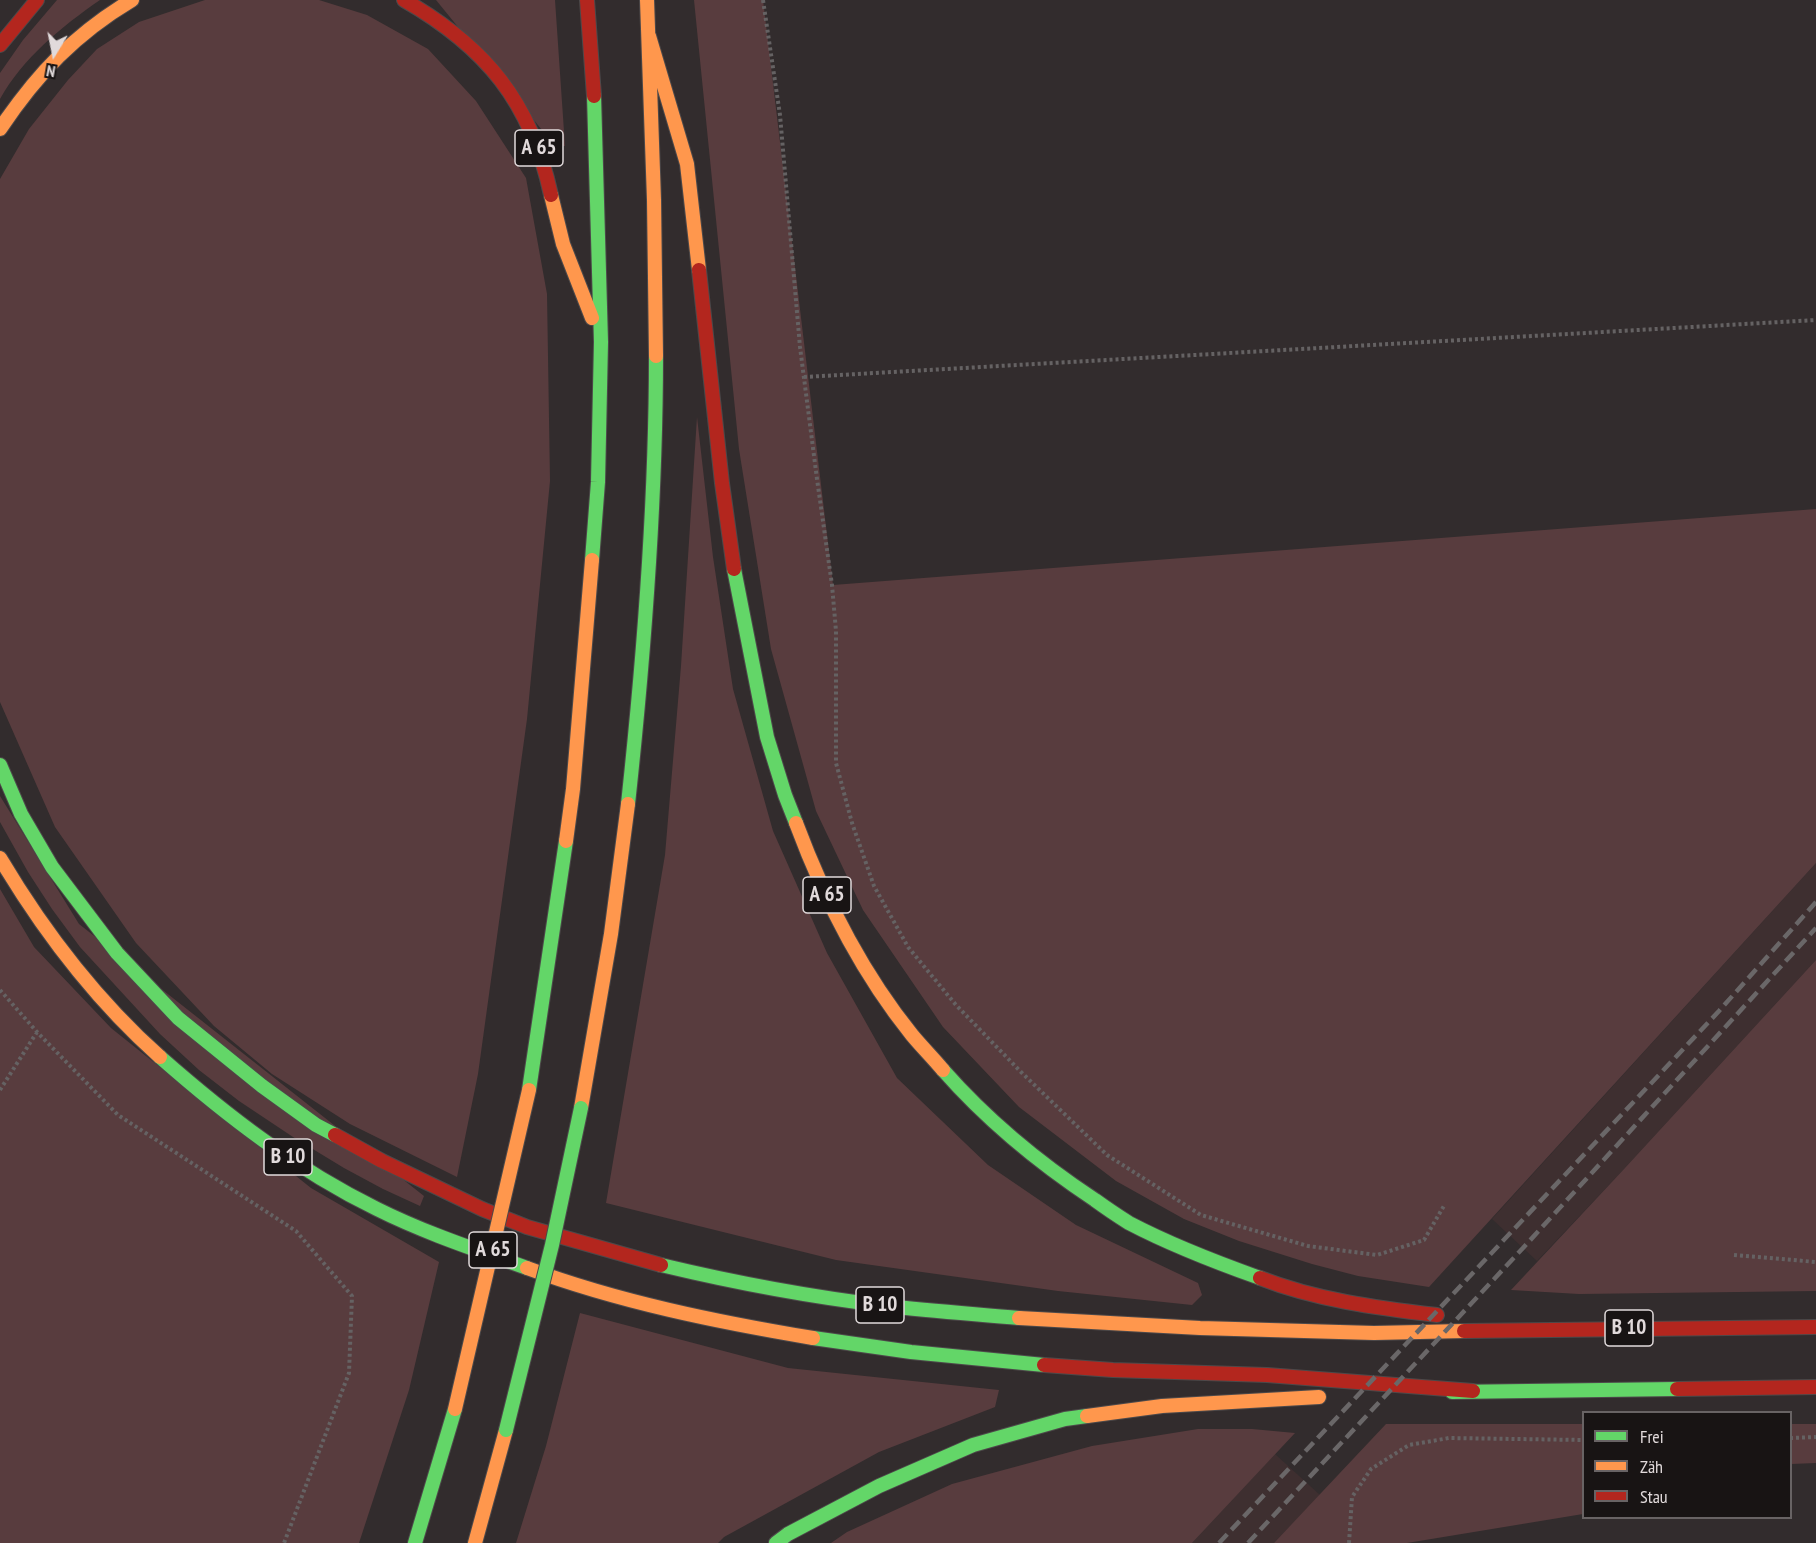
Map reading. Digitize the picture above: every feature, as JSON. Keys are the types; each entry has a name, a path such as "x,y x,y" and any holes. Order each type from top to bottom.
{"highway":[{"path":"0,45 37,0"},
{"path":"0,129 21,96 47,65 79,35 107,14 132,0"},
{"name":"A 65","path":"404,0 434,18 464,41 496,76 519,107 536,139 550,183 560,233 601,342"},
{"name":"A 65","path":"416,1543 455,1409 529,1090 573,789 598,482 601,342 593,68 587,0"},
{"name":"A 65","path":"475,1543 552,1245 581,1108 597,1020 636,738 650,561 657,309 646,0"},
{"name":"A 65","path":"649,36 687,164 728,526 736,580 767,737 785,795 811,862 843,929 875,983 912,1035 962,1091 1018,1143 1069,1183 1128,1222 1197,1255 1280,1286 1332,1299 1388,1309 1542,1329"},
{"name":"B 10","path":"0,765 21,814 52,867 117,953 178,1018 262,1086 316,1125 382,1161 482,1209 527,1227 641,1260 722,1280 887,1306 1028,1319 1200,1328 1374,1333 1816,1327"},
{"name":"B 10","path":"0,858 75,969 150,1049 211,1102 277,1150 368,1204 507,1263 575,1285 716,1320 803,1337 891,1349 1065,1367 1266,1375 1473,1391 1816,1387"},
{"path":"1355,1396 1473,1391"},
{"path":"776,1543 788,1534 879,1485 973,1445 1065,1419 1162,1406 1331,1397"}],"path":[{"path":"764,0 780,115 804,377 832,585 836,631 836,763 852,823 874,886 908,947 956,1005 1107,1155 1201,1215 1308,1246 1377,1254 1424,1240 1445,1204"},
{"path":"804,377 1816,320"},
{"path":"0,990 37,1032 118,1115 296,1231 352,1296 349,1373 285,1543"},
{"path":"0,1090 37,1032"},
{"path":"1734,1255 1816,1262"},
{"path":"1792,1438 1816,1437"},
{"path":"1348,1543 1352,1497 1371,1469 1409,1445 1449,1438 1582,1440"}],"shaded area":[{"path":"57,0 100,0 44,44 20,70 0,99 0,73 23,40"},
{"path":"205,0 319,0 367,15 428,49 476,101 526,178 547,294 550,481 527,719 478,1074 457,1177 350,1124 272,1074 214,1026 136,943 55,827 0,702 0,179 29,129 68,80 97,49 139,22"},
{"path":"436,0 555,0 565,146 555,146"},
{"path":"694,0 763,0 833,585 1816,509 1816,863 1429,1287 1358,1276 1239,1241 1184,1219 1116,1181 1019,1107 943,1027 863,910 816,811 771,649 739,449"},
{"path":"697,417 713,557 733,689 773,831 827,953 897,1078 988,1165 1076,1225 1198,1283 1202,1295 1192,1305 1058,1291 836,1260 606,1203 665,855 681,666"},
{"path":"0,796 79,924 424,1196 420,1206 344,1168 293,1137 239,1101 199,1070 160,1034 80,947 52,909 0,822"},
{"path":"1816,863 1816,960 1537,1261 1492,1219"},
{"path":"0,889 34,947 111,1028 311,1188 439,1262 409,1390 359,1543 0,1543"},
{"path":"1816,960 1816,1291 1579,1294 1511,1290 1624,1169"},
{"path":"580,1313 788,1368 999,1390 995,1407 879,1452 724,1537 718,1543 516,1543 546,1446"},
{"path":"1386,1424 1582,1424 1582,1514 1407,1543 1274,1543"},
{"path":"1792,1424 1816,1424 1816,1463 1792,1464"},
{"path":"1198,1429 1252,1429 1295,1433 1192,1543 831,1543 847,1532 952,1484 1092,1446"},
{"path":"1275,1454 1320,1495 1274,1543 1192,1543"}],"railway":[{"path":"1219,1543 1719,1011 1816,902"},
{"path":"1248,1543 1523,1248 1816,928"}],"traffic: fast":[{"path":"592,560 598,482 601,342 594,96"},
{"path":"628,804 648,581 654,468 656,356"},
{"path":"734,569 767,737 796,823"},
{"path":"0,765 21,814 52,867 117,953 178,1018 262,1086 316,1125 335,1135"},
{"path":"529,1090 566,841"},
{"path":"160,1057 237,1121 291,1159 347,1194 414,1226 527,1268"},
{"path":"943,1070 1014,1140 1074,1186 1121,1218 1177,1246 1260,1278"},
{"path":"506,1430 552,1245 581,1108"},
{"path":"661,1265 745,1284 830,1298 904,1308 1019,1318"},
{"path":"813,1338 911,1352 1044,1365"},
{"path":"1452,1392 1677,1389"},
{"path":"415,1543 455,1409"},
{"path":"776,1543 788,1534 879,1486 973,1445 1065,1419 1087,1416"}],"traffic: slow":[{"path":"0,129 28,90 58,57 111,13 132,0"},
{"path":"647,0 654,200 656,356"},
{"path":"649,36 687,164 699,270"},
{"path":"551,195 563,244 592,318"},
{"path":"566,841 573,789 592,560"},
{"path":"581,1108 611,934 628,804"},
{"path":"796,823 832,907 861,960 894,1011 943,1070"},
{"path":"0,858 72,964 114,1012 160,1057"},
{"path":"455,1409 529,1090"},
{"path":"527,1268 597,1291 668,1310 813,1338"},
{"path":"1019,1318 1200,1328 1374,1333 1464,1331"},
{"path":"1087,1416 1162,1406 1319,1397"},
{"path":"475,1543 506,1430"}],"traffic: jam":[{"path":"0,45 37,0"},
{"path":"404,0 459,37 501,80 531,132 551,195"},
{"path":"587,0 594,96"},
{"path":"699,270 722,483 734,569"},
{"path":"335,1135 382,1161 482,1209 527,1227 661,1265"},
{"path":"1260,1278 1325,1298 1437,1315"},
{"path":"1464,1331 1816,1327"},
{"path":"1044,1365 1113,1370 1267,1375 1473,1391"},
{"path":"1677,1389 1816,1387"}]}
